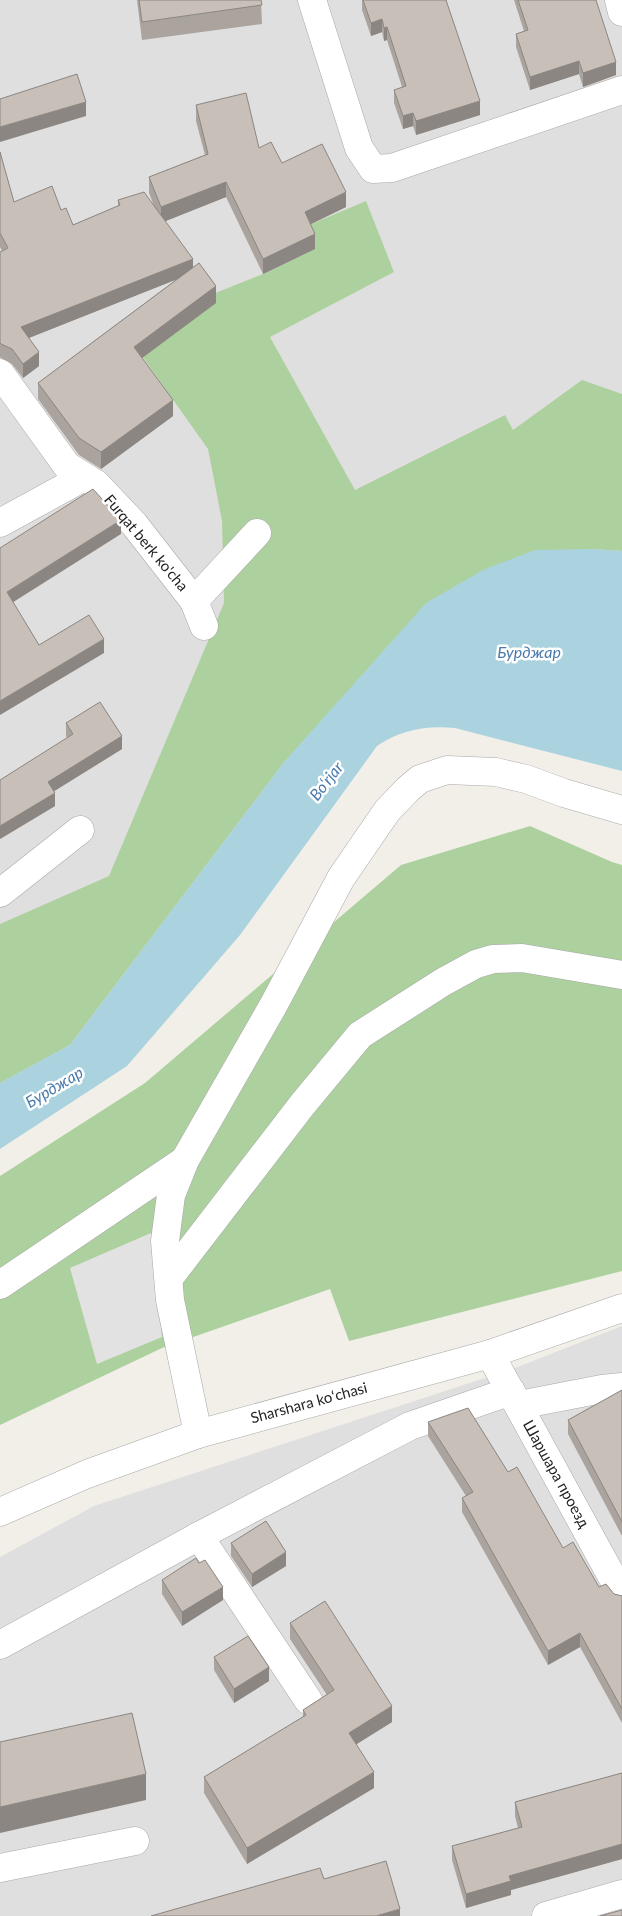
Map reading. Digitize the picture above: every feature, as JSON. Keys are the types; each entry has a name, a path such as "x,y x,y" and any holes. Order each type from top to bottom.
{"street":[{"path":"312,0 359,148 373,169 392,168 622,90"},
{"path":"619,0 622,12"},
{"name":"Furqat berk ko'cha","path":"0,373 68,466 96,484 134,524 194,601 204,626"},
{"path":"0,523 84,477"},
{"path":"194,601 257,533"},
{"path":"198,1434 170,1300 166,1224 171,1196 185,1160 273,1006 341,878 387,811 420,779 448,770 484,770 526,779 564,793 622,810"},
{"path":"0,893 80,830"},
{"path":"169,1278 296,1113 360,1035 443,982 476,964 493,959 522,958 622,975"},
{"path":"0,1285 185,1160"},
{"name":"Sharshara koʻchasi","path":"0,1512 87,1474 198,1434 490,1354 622,1308"},
{"name":"Шаршара проезд","path":"490,1354 622,1594"},
{"path":"0,1645 200,1536 410,1426 515,1398 602,1388 622,1388"},
{"path":"200,1536 308,1700"},
{"path":"0,1868 135,1841"},
{"path":"546,1916 622,1894"}],"shaded area":[{"path":"0,0 622,0 622,701 397,689 0,1128"},
{"path":"151,1233 162,1337 97,1364 70,1268"},
{"path":"622,1326 622,1916 0,1916 0,1557 94,1506 515,1368"}],"green space":[{"path":"366,201 394,272 270,337 355,490 505,415 513,430 582,380 622,394 622,551 590,549 285,761 70,1045 0,1083 0,924 109,876 224,603 222,521 208,449 142,356 188,304 263,274 315,249 309,225"},
{"path":"530,826 622,865 622,1271 349,1341 330,1289 162,1348 0,1425 0,1176 145,1083 401,865"}],"water":[{"name":"Бурджар","path":"590,549 622,551 622,771 455,728 434,727 404,732 377,746 240,935 127,1066 0,1149 0,1083 70,1045 285,761 426,603 483,570 535,550"}],"building":[{"path":"139,0 261,0 262,5 142,22"},
{"path":"363,0 446,0 480,101 416,121 413,113 403,116 394,90 406,86 387,27 384,28 382,19 371,23"},
{"path":"518,0 596,0 616,62 583,73 579,61 530,77 516,34 528,30"},
{"path":"77,74 86,102 0,127 0,99"},
{"path":"246,93 259,148 271,142 282,163 322,144 346,192 305,212 315,234 263,259 226,182 161,207 149,177 208,154 196,105"},
{"path":"0,152 14,202 52,186 61,210 66,208 73,225 120,205 118,200 144,192 193,259 21,327 39,352 23,364 12,349 0,343 0,252 8,248 0,233"},
{"path":"199,263 216,286 134,347 173,400 101,452 79,438 38,383"},
{"path":"93,489 121,520 7,592 39,645 89,615 104,639 0,701 0,548"},
{"path":"100,702 122,736 48,782 55,793 0,826 0,780 73,734 66,723"},
{"path":"622,1390 622,1522 568,1420"},
{"path":"468,1408 508,1472 517,1467 563,1548 573,1542 599,1587 606,1584 614,1594 622,1596 622,1709 580,1633 548,1651 462,1498 473,1492 428,1422"},
{"path":"266,1521 286,1552 252,1574 231,1543"},
{"path":"196,1558 199,1563 205,1560 223,1587 182,1612 162,1580"},
{"path":"325,1601 392,1706 349,1733 374,1772 247,1848 204,1777 306,1715 303,1710 334,1690 290,1623"},
{"path":"248,1636 269,1667 234,1689 214,1657"},
{"path":"132,1713 146,1774 0,1807 0,1742"},
{"path":"622,1773 622,1844 509,1876 511,1881 466,1894 452,1846 522,1827 515,1802"},
{"path":"386,1861 400,1909 376,1916 151,1916 320,1868 324,1879"},
{"path":"622,1910 622,1916 600,1916"}],"water label":[{"name":"Bo‘rjar","path":"326,781"}]}
